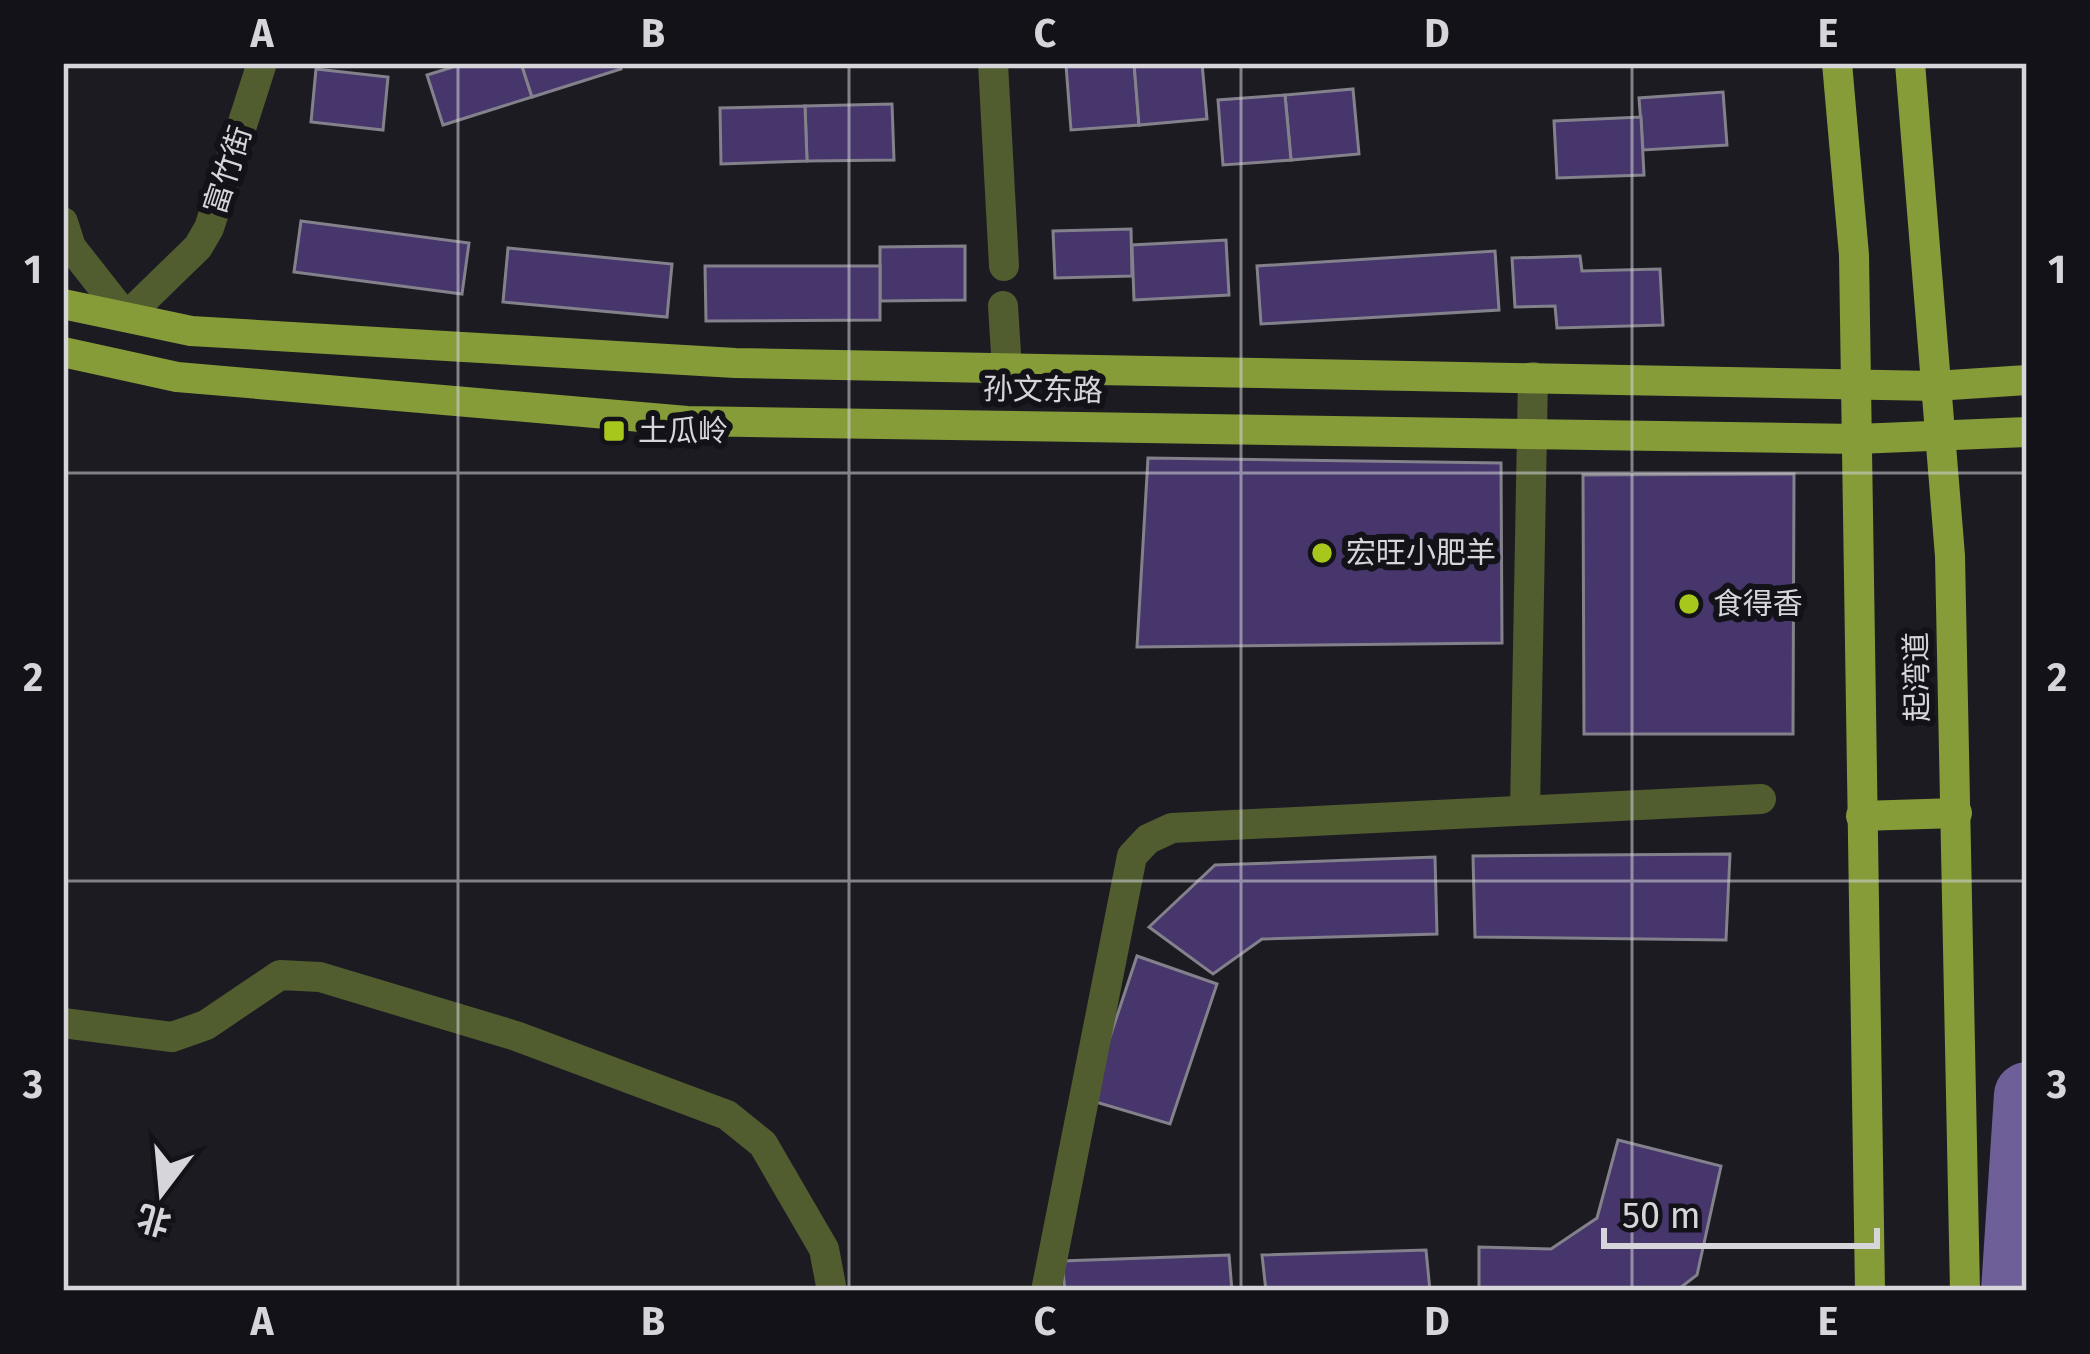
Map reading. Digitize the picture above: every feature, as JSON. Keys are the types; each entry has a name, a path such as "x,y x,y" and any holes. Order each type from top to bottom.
{"main road":[{"name":"起湾道","path":"1837,63 1854,254 1870,1291"},
{"name":"起湾道","path":"1910,63 1950,556 1965,1291"},
{"name":"孙文东路","path":"63,304 190,331 711,362 1935,386 2027,380"},
{"name":"孙文东路","path":"63,352 178,377 687,421 1858,440 2027,432"},
{"path":"1861,816 1957,813"}],"street":[{"name":"富竹街","path":"126,317 198,247 262,63"},
{"path":"994,63 1004,266"},
{"path":"63,222 71,247 126,317"},
{"path":"1003,306 1007,369"},
{"path":"1525,810 1533,376"},
{"path":"1046,1291 1132,856 1148,839 1172,828 1761,799"},
{"path":"63,1023 172,1037 206,1025 280,975 320,977 516,1036 728,1115 763,1144 824,1249 832,1291"}],"building":[{"path":"466,63 521,63 532,97 443,125 427,75"},
{"path":"521,63 620,63 621,69 532,97"},
{"path":"1134,63 1139,125 1071,130 1066,65"},
{"path":"1134,63 1202,63 1207,119 1139,125"},
{"path":"316,69 388,77 383,130 311,122"},
{"path":"1353,89 1359,154 1291,160 1285,95"},
{"path":"1723,92 1727,145 1643,150 1639,98"},
{"path":"1285,95 1291,160 1223,165 1218,100"},
{"path":"892,104 894,160 807,161 805,106"},
{"path":"805,106 807,161 721,164 720,108"},
{"path":"1641,117 1644,175 1557,178 1554,121"},
{"path":"301,221 469,243 462,294 294,272"},
{"path":"1131,229 1132,276 1055,278 1053,231"},
{"path":"1226,240 1229,295 1134,300 1132,245"},
{"path":"965,246 965,300 880,301 880,247"},
{"path":"508,248 672,264 667,317 503,302"},
{"path":"1495,251 1499,310 1261,324 1257,266"},
{"path":"1580,256 1582,271 1660,269 1663,325 1557,328 1555,306 1515,307 1512,258"},
{"path":"705,266 880,266 880,320 706,321"},
{"name":"宏旺小肥羊","path":"1148,458 1501,463 1502,643 1137,647"},
{"name":"食得香","path":"1794,474 1793,734 1584,734 1583,475"},
{"path":"1730,854 1726,940 1475,937 1473,856"},
{"path":"1435,857 1437,934 1262,939 1213,974 1149,927 1215,865"},
{"path":"1137,956 1217,984 1170,1124 1089,1100"},
{"path":"1618,1140 1721,1166 1697,1275 1676,1291 1479,1291 1479,1247 1551,1249 1597,1218"},
{"path":"1426,1250 1430,1291 1266,1291 1262,1255"},
{"path":"1229,1255 1232,1291 1065,1291 1062,1261"}],"waterway":[{"path":"2014,1291 2027,1095"}],"place":[{"name":"土瓜岭","path":"614,431"},
{"name":"宏旺小肥羊","path":"1322,553"},
{"name":"食得香","path":"1689,604"}]}
